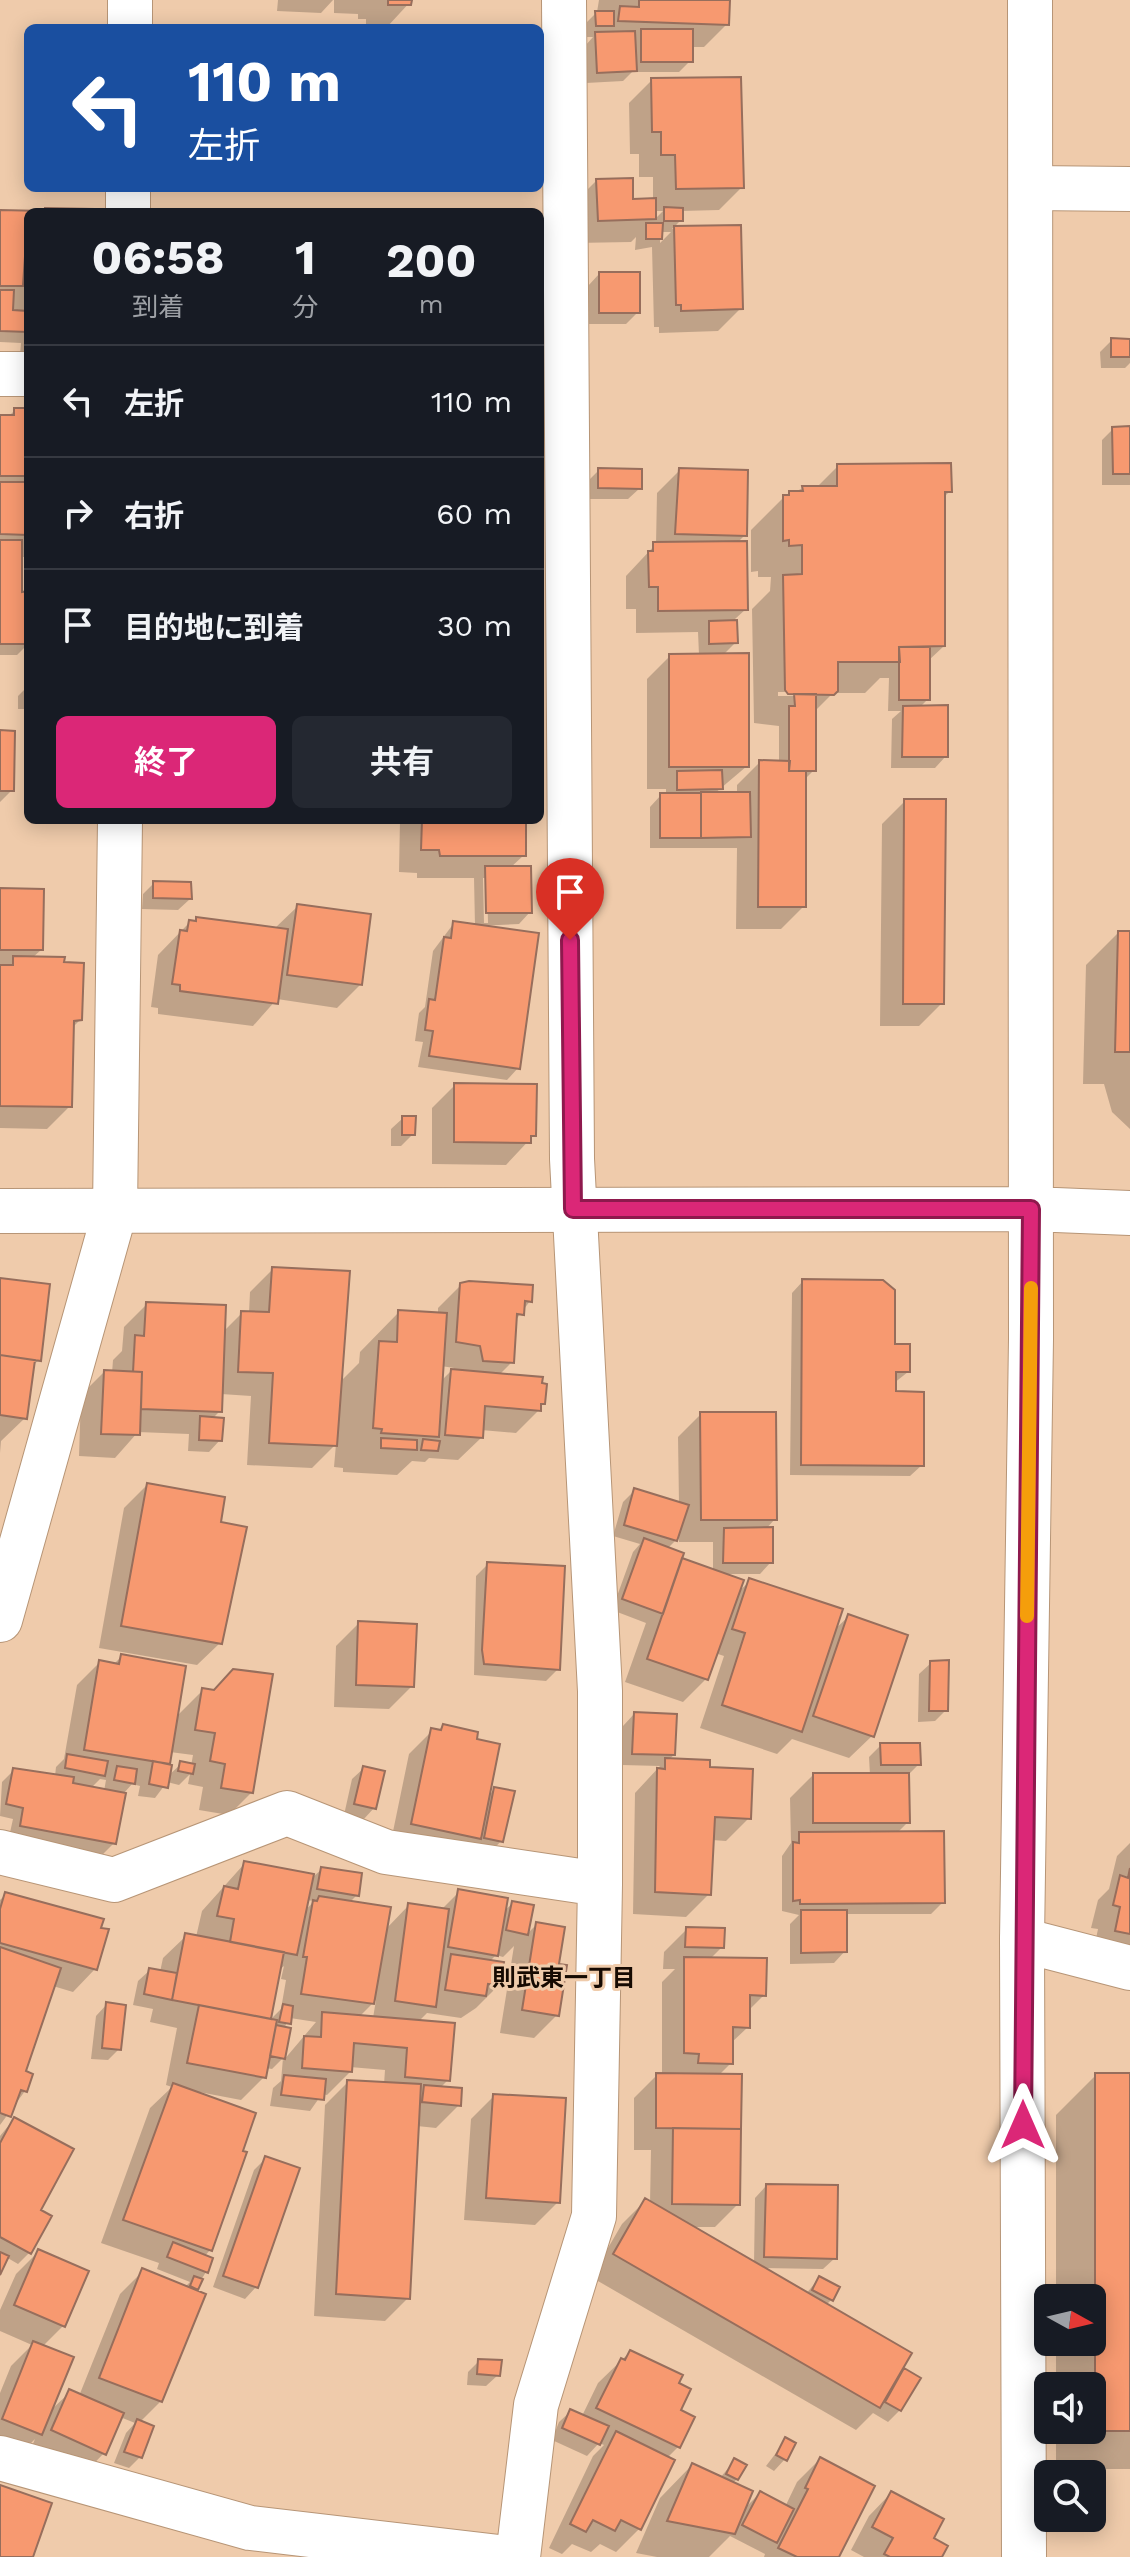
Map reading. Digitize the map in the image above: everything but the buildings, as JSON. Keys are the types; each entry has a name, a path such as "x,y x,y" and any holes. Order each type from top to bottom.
{"street":[{"path":"130,0 130,24"},
{"path":"1024,2557 1022,1940 1031,1209 1028,1096 1030,0"},
{"path":"518,2557 536,2405 594,2216 600,1884 600,1691 573,1209 556,24"},
{"path":"1031,188 1130,189"},
{"path":"0,374 24,374"},
{"path":"0,1620 115,1211 120,824"},
{"path":"0,1211 1031,1209 1130,1213"},
{"path":"0,1852 114,1880 287,1813 386,1852 600,1884"},
{"path":"1022,1940 1130,1968"},
{"path":"0,2458 247,2543 499,2557"}],"slow traffic":[{"path":"1027,1616 1031,1288"}],"district":[{"name":"則武東一丁目","path":"564,1978"}],"route":[{"path":"570,940 573,1209 1031,1209 1022,1940 1023,2125"}]}
